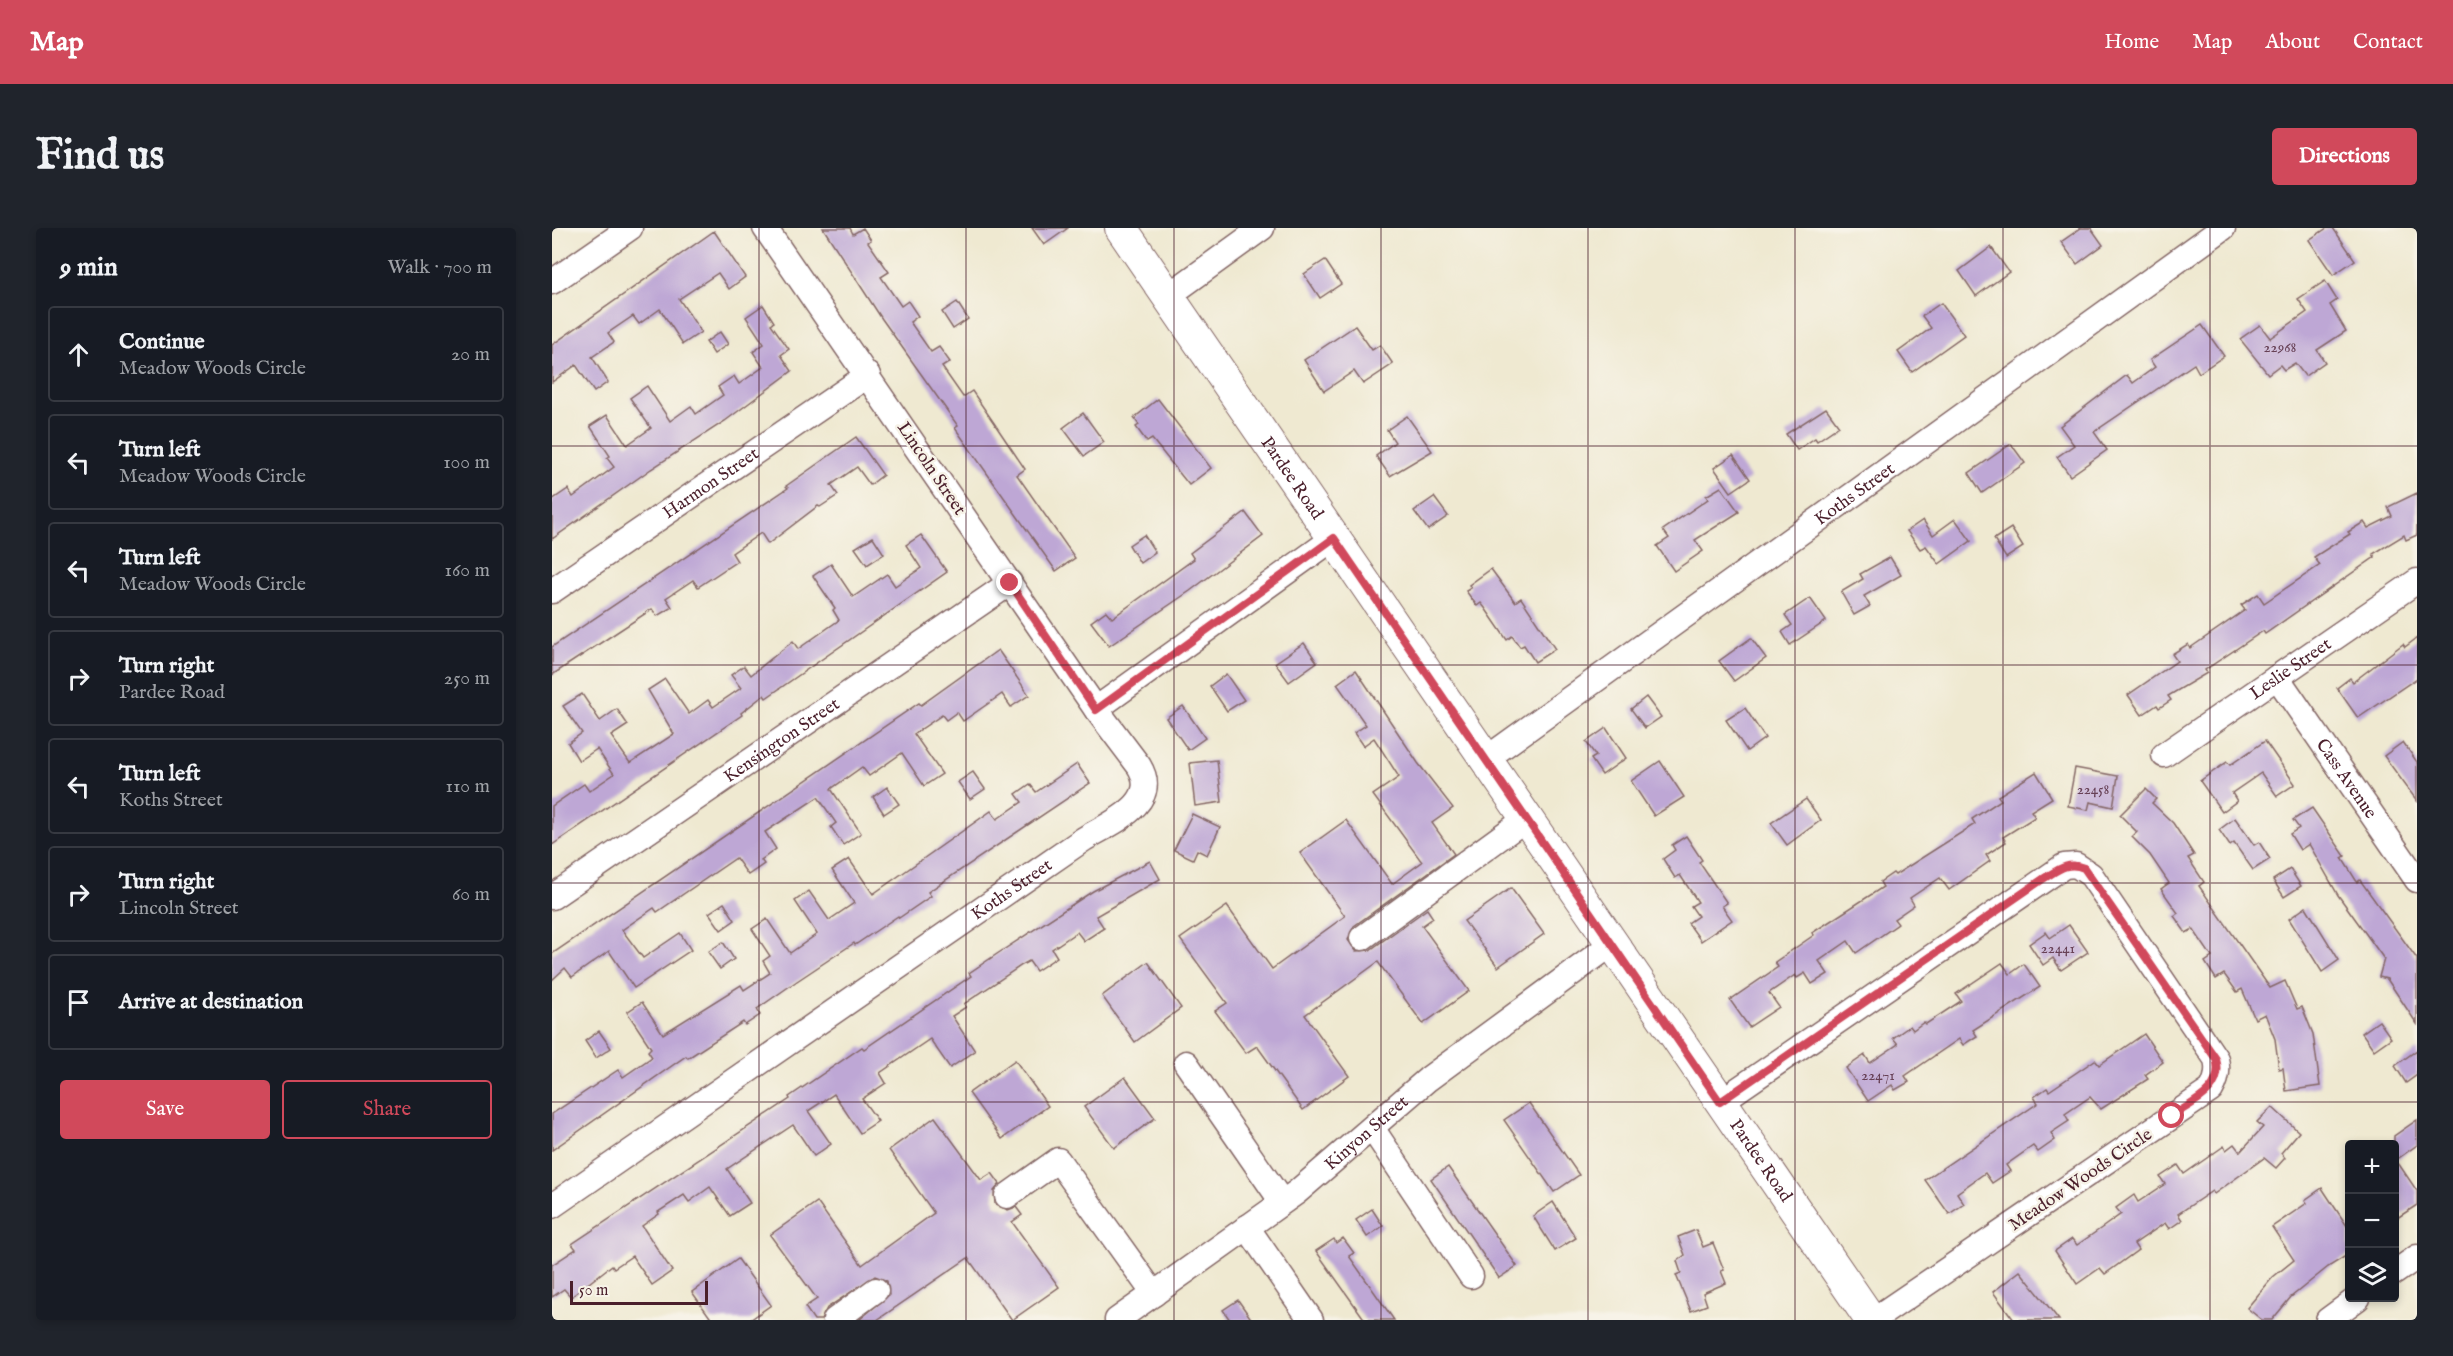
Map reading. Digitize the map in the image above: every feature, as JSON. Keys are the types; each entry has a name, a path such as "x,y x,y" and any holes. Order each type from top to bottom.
{"main road":[{"name":"Pardee Road","path":"1121,228 1872,1320"}],"street":[{"path":"552,282 630,228"},
{"name":"Lincoln Street","path":"765,228 1096,710"},
{"path":"1168,296 1262,228"},
{"name":"Koths Street","path":"1486,759 2223,228"},
{"name":"Harmon Street","path":"552,591 868,375"},
{"path":"1096,710 1334,538"},
{"name":"Leslie Street","path":"2164,755 2417,580"},
{"name":"Kensington Street","path":"552,897 1010,583"},
{"name":"Cass Avenue","path":"2277,677 2417,880"},
{"name":"Koths Street","path":"552,1206 1084,839 1137,806 1146,791 1143,774 1096,710"},
{"path":"1362,938 1527,818"},
{"name":"Meadow Woods Circle","path":"1720,1102 2064,866 2076,865 2091,875 2216,1059 2219,1069 2215,1083 2211,1090 1872,1320"},
{"name":"Kinyon Street","path":"1117,1320 1282,1202 1428,1079 1613,943"},
{"path":"1186,1063 1282,1202"},
{"path":"1372,1128 1471,1276"},
{"path":"1007,1196 1058,1160 1154,1294"},
{"path":"1247,1227 1311,1320"},
{"path":"2399,1270 2417,1257"},
{"path":"834,1320 876,1290"},
{"path":"2328,1320 2353,1302"}],"building":[{"path":"823,228 850,228 853,234 863,228 871,240 868,242 889,272 881,277 901,306 908,301 918,316 910,322 931,352 939,347 950,362 942,367 963,397 972,391 1025,469 1017,475 1075,558 1056,571 955,428 958,426 882,319"},
{"path":"1032,228 1068,228 1044,245"},
{"path":"2081,228 2091,228 2103,245 2077,264 2061,242"},
{"path":"2327,228 2333,228 2355,260 2333,275 2309,240"},
{"path":"714,231 745,277 729,289 718,273 679,299 701,332 683,344 660,309 639,324 633,316 608,333 614,342 592,357 608,382 594,392 576,365 552,382 552,345"},
{"path":"1991,247 2009,272 1976,296 1959,271"},
{"path":"1325,260 1341,284 1320,298 1304,274"},
{"path":"2325,281 2337,300 2330,305 2346,331 2317,350 2325,362 2305,376 2295,363 2284,370 2280,365 2268,374 2240,339 2260,325 2270,338 2307,312 2298,299"},
{"path":"957,302 968,319 953,329 942,312"},
{"path":"1941,303 1964,335 1912,372 1898,352 1931,328 1922,316"},
{"path":"763,305 774,322 771,324 789,349 781,355 792,371 725,421 651,469 552,539 552,500 568,489 573,497 614,467 607,458 610,456 590,426 607,415 627,445 651,428 630,398 647,386 670,421 691,406 696,414 723,395 718,387 734,376 739,384 763,367 753,352 764,344 746,317"},
{"path":"2202,325 2224,356 2199,373 2194,364 2094,432 2107,450 2070,476 2057,457 2074,445 2060,426 2127,375 2133,383 2155,367 2150,360"},
{"path":"1355,326 1372,350 1380,345 1393,364 1363,384 1354,371 1324,391 1304,360"},
{"path":"720,332 728,344 714,354 706,342"},
{"path":"1158,399 1211,468 1189,485 1152,439 1147,442 1136,427 1139,425 1134,418"},
{"path":"1826,408 1839,426 1817,441 1815,438 1797,450 1786,434"},
{"path":"1083,413 1104,442 1084,456 1063,428"},
{"path":"1407,416 1432,451 1390,476 1376,456 1395,442 1387,430"},
{"path":"856,437 883,475 870,485 857,467 831,485 838,495 820,507 818,506 768,544 761,533 732,553 737,561 698,587 693,580 666,598 672,607 657,616 652,609 552,675 552,647 788,488 786,486"},
{"path":"2011,444 2025,463 1982,493 1969,473"},
{"path":"1733,455 1750,479 1731,492 1714,468"},
{"path":"1721,487 1739,512 1695,540 1703,551 1674,571 1657,546 1669,538 1663,530 1708,499 1706,496"},
{"path":"2417,493 2417,535 2406,540 2404,535 2373,554 2375,557 2265,634 2263,631 2205,670 2207,673 2168,696 2171,700 2159,708 2157,705 2142,715 2128,695 2177,661 2172,654 2188,644 2190,648 2245,610 2241,605 2258,594 2264,603 2320,565 2314,557 2350,534 2348,532 2364,522 2368,528 2392,516 2388,507"},
{"path":"1434,497 1448,516 1428,530 1414,511"},
{"path":"1245,512 1263,536 1190,591 1109,646 1091,622 1106,611 1112,618 1194,559 1190,553"},
{"path":"1955,519 1971,541 1939,564 1926,546 1920,549 1907,531 1923,520 1933,535"},
{"path":"2011,528 2023,547 2006,558 1994,539"},
{"path":"921,535 947,572 766,698 764,695 741,713 742,715 552,845 552,806 584,784 589,791 614,774 597,749 579,761 568,743 582,733 563,706 582,694 600,721 617,709 628,725 611,736 630,763 674,734 648,690 665,679 689,714 708,700 713,707 741,688 731,675 744,666 751,675 793,641 798,649 839,620 833,610 835,608 813,576 831,564 853,597 887,574 895,586 921,568 906,545"},
{"path":"1144,535 1155,552 1140,563 1129,545"},
{"path":"873,537 884,554 867,565 855,548"},
{"path":"1890,557 1901,575 1864,596 1870,606 1854,615 1841,592 1863,579 1860,574"},
{"path":"1491,569 1515,602 1521,598 1555,649 1535,662 1524,645 1520,647 1512,636 1507,640 1481,603 1477,606 1466,591 1471,588 1469,585"},
{"path":"1810,598 1826,621 1790,645 1782,632 1792,625 1785,615"},
{"path":"1751,638 1766,658 1734,681 1719,661"},
{"path":"2417,638 2417,678 2358,718 2337,688 2350,678 2353,682 2403,644 2405,647"},
{"path":"1304,643 1317,662 1289,682 1275,663"},
{"path":"998,650 1029,695 1011,707 1002,694 963,721 957,712 946,720 942,715 914,734 942,774 924,786 902,753 869,776 862,767 831,789 861,833 843,845 831,827 836,823 818,797 765,832 776,849 761,860 764,864 748,875 736,858 657,912 654,908 622,930 643,958 680,933 691,950 634,988 609,951 572,977 565,968 552,980 552,954 919,703 921,705"},
{"path":"1356,670 1418,763 1453,808 1432,823 1454,854 1354,926 1348,940 1356,951 1370,950 1427,909 1433,918 1422,926 1469,991 1423,1024 1378,962 1305,1015 1349,1076 1303,1110 1257,1046 1246,1053 1215,1011 1227,1003 1180,939 1227,906 1272,969 1345,916 1300,853 1346,820 1392,884 1422,862 1373,795 1399,777 1374,738 1363,746 1354,733 1366,725 1337,684"},
{"path":"1226,674 1244,700 1227,711 1210,686"},
{"path":"1646,697 1661,717 1645,728 1631,709"},
{"path":"1183,706 1205,738 1188,750 1166,718"},
{"path":"1745,708 1765,738 1747,751 1726,720"},
{"path":"1606,728 1626,758 1602,775 1591,759 1596,756 1586,742"},
{"path":"2265,741 2295,784 2277,796 2261,773 2232,793 2237,801 2222,812 2200,781 2227,762 2230,765"},
{"path":"2403,742 2417,762 2417,801 2384,756"},
{"path":"1217,760 1222,802 1195,806 1190,763"},
{"path":"1660,761 1684,797 1654,816 1631,781"},
{"path":"1077,764 1090,783 928,892 931,896 899,918 898,916 855,945 854,943 757,1009 760,1015 745,1025 743,1022 688,1058 686,1056 552,1150 552,1114 618,1070 623,1077 652,1057 648,1051 651,1048 627,1012 642,1002 663,1034 741,985 744,990 770,973 763,961 770,956 752,929 767,919 790,953 817,934 795,901 809,891 829,920 854,903 832,870 849,859 873,894 991,811 997,819 1022,802 1016,794 1030,784 1036,792"},
{"path":"2075,768 2118,776 2113,807 2090,802 2088,810 2068,806"},
{"path":"973,772 985,789 970,799 958,782"},
{"path":"2036,772 2052,798 2031,811 2035,817 2003,837 2006,842 1986,855 1990,861 1949,890 1940,878 1910,898 1914,905 1894,919 1898,924 1856,953 1848,941 1819,961 1828,974 1812,984 1805,973 1797,978 1795,975 1769,993 1779,1007 1749,1027 1730,1000 1778,967 1775,962 1814,935 1812,933 1883,887 1880,882 1893,873 1895,875 1975,824 1972,819 2001,800 1998,796"},
{"path":"887,787 899,804 884,814 873,797"},
{"path":"2146,789 2156,799 2152,803 2173,823 2194,855 2188,858 2204,882 2199,886 2270,988 2285,981 2297,1009 2302,1007 2313,1034 2320,1086 2286,1091 2283,1068 2279,1069 2275,1039 2265,1014 2255,1019 2242,989 2237,992 2224,974 2216,979 2205,962 2212,957 2193,929 2186,933 2174,916 2178,913 2161,889 2169,883 2150,855 2132,837 2137,832 2120,815"},
{"path":"1806,799 1821,820 1787,845 1771,823"},
{"path":"2312,808 2345,856 2342,858 2357,882 2360,880 2417,959 2417,1024 2387,979 2379,977 2384,959 2338,895 2309,844 2300,850 2290,834 2299,828 2293,820"},
{"path":"1192,814 1220,827 1207,855 1197,850 1193,859 1174,850"},
{"path":"2235,818 2254,845 2259,842 2270,859 2253,870 2234,843 2230,846 2219,830"},
{"path":"1686,836 1702,860 1699,862 1727,903 1722,906 1732,920 1701,941 1688,923 1698,916 1691,906 1698,902 1680,875 1675,878 1663,859 1675,850 1672,845"},
{"path":"1150,861 1160,879 1096,916 1104,928 1084,941 1077,932 1052,949 1057,957 1036,971 1029,961 964,1004 966,1007 952,1016 975,1051 950,1068 930,1039 880,1073 886,1083 862,1099 878,1121 860,1133 834,1094 808,1111 831,1144 814,1156 793,1125 727,1169 750,1203 730,1216 710,1187 689,1202 684,1195 658,1212 659,1214 642,1226 672,1271 652,1285 632,1256 614,1268 612,1265 571,1297 564,1289 552,1297 552,1265 576,1249 572,1244 790,1099 789,1097 862,1047 864,1049 971,976 969,973 997,954 1093,891"},
{"path":"2290,869 2301,886 2284,897 2273,880"},
{"path":"1511,888 1544,934 1498,967 1464,921"},
{"path":"724,903 735,920 721,930 709,913"},
{"path":"2306,907 2339,960 2322,972 2289,919"},
{"path":"2069,925 2088,952 2061,970 2053,958 2043,965 2029,944 2046,932 2050,938"},
{"path":"723,942 734,959 720,969 708,952"},
{"path":"1148,962 1181,1008 1135,1042 1102,996"},
{"path":"2002,963 2010,974 2024,964 2040,987 1973,1030 1977,1036 1963,1045 1959,1039 1905,1076 1909,1082 1895,1090 1892,1085 1868,1101 1846,1068 1865,1055 1870,1063 1898,1044 1893,1038 1910,1026 1913,1030 1924,1022 1926,1024 1961,1001 1956,994"},
{"path":"2379,1021 2391,1038 2374,1050 2362,1033"},
{"path":"599,1031 611,1048 596,1058 585,1041"},
{"path":"2144,1034 2163,1062 2145,1075 2148,1079 2101,1109 2090,1097 2065,1114 2069,1121 2051,1133 2055,1140 2038,1152 2033,1146 2006,1165 2010,1171 1992,1183 1985,1173 1957,1193 1964,1204 1949,1214 1925,1180 2038,1103 2034,1097 2047,1088 2049,1091 2095,1060 2099,1065"},
{"path":"2417,1050 2417,1075 2406,1083 2395,1066"},
{"path":"1015,1060 1048,1106 1002,1139 969,1093"},
{"path":"1125,1077 1155,1118 1114,1148 1084,1107"},
{"path":"1529,1103 1579,1175 1554,1192 1504,1120"},
{"path":"2272,1107 2299,1132 2281,1153 2285,1158 2276,1168 2264,1158 2214,1194 2212,1191 2178,1214 2182,1220 2169,1229 2165,1223 2134,1244 2138,1250 2105,1274 2100,1268 2077,1284 2055,1251 2072,1239 2077,1245 2103,1227 2121,1214 2116,1208 2134,1195 2138,1202 2165,1184 2160,1177 2178,1165 2184,1174 2224,1146 2226,1150 2234,1144 2240,1152 2263,1127 2257,1122"},
{"path":"935,1117 981,1180 992,1173 1000,1184 994,1191 995,1204 1008,1210 1016,1207 1022,1215 1012,1222 1059,1287 1012,1320 968,1258 877,1320 859,1320 889,1295 887,1281 875,1276 827,1308 821,1320 814,1320 805,1307 817,1299 770,1235 817,1202 862,1265 934,1213 889,1150"},
{"path":"2417,1120 2417,1145 2399,1158 2399,1140 2394,1140 2394,1136"},
{"path":"2399,1164 2417,1191 2417,1205 2399,1217"},
{"path":"1448,1167 1517,1266 1499,1278 1431,1179"},
{"path":"2322,1188 2345,1223 2345,1256 2291,1297 2272,1320 2262,1320 2247,1308 2273,1277 2294,1260 2272,1227 2307,1203 2305,1200"},
{"path":"1553,1202 1576,1238 1555,1251 1533,1216"},
{"path":"1372,1209 1383,1226 1367,1237 1356,1220"},
{"path":"1696,1230 1703,1247 1713,1243 1724,1270 1721,1271 1726,1283 1703,1293 1707,1305 1691,1311 1676,1275 1681,1273 1677,1261 1685,1255 1678,1237"},
{"path":"1343,1238 1354,1253 1349,1256 1394,1320 1365,1320 1316,1251 1334,1239 1336,1243"},
{"path":"738,1259 771,1305 750,1320 712,1320 692,1292"},
{"path":"2020,1271 2059,1320 2014,1320 1993,1292"},
{"path":"1238,1300 1252,1320 1230,1320 1223,1310"}],"route":[{"path":"1010,583 1096,710 1334,538 1720,1102 2043,879 2064,866 2076,865 2084,868 2216,1059 2219,1069 2211,1090 2172,1116"}]}
